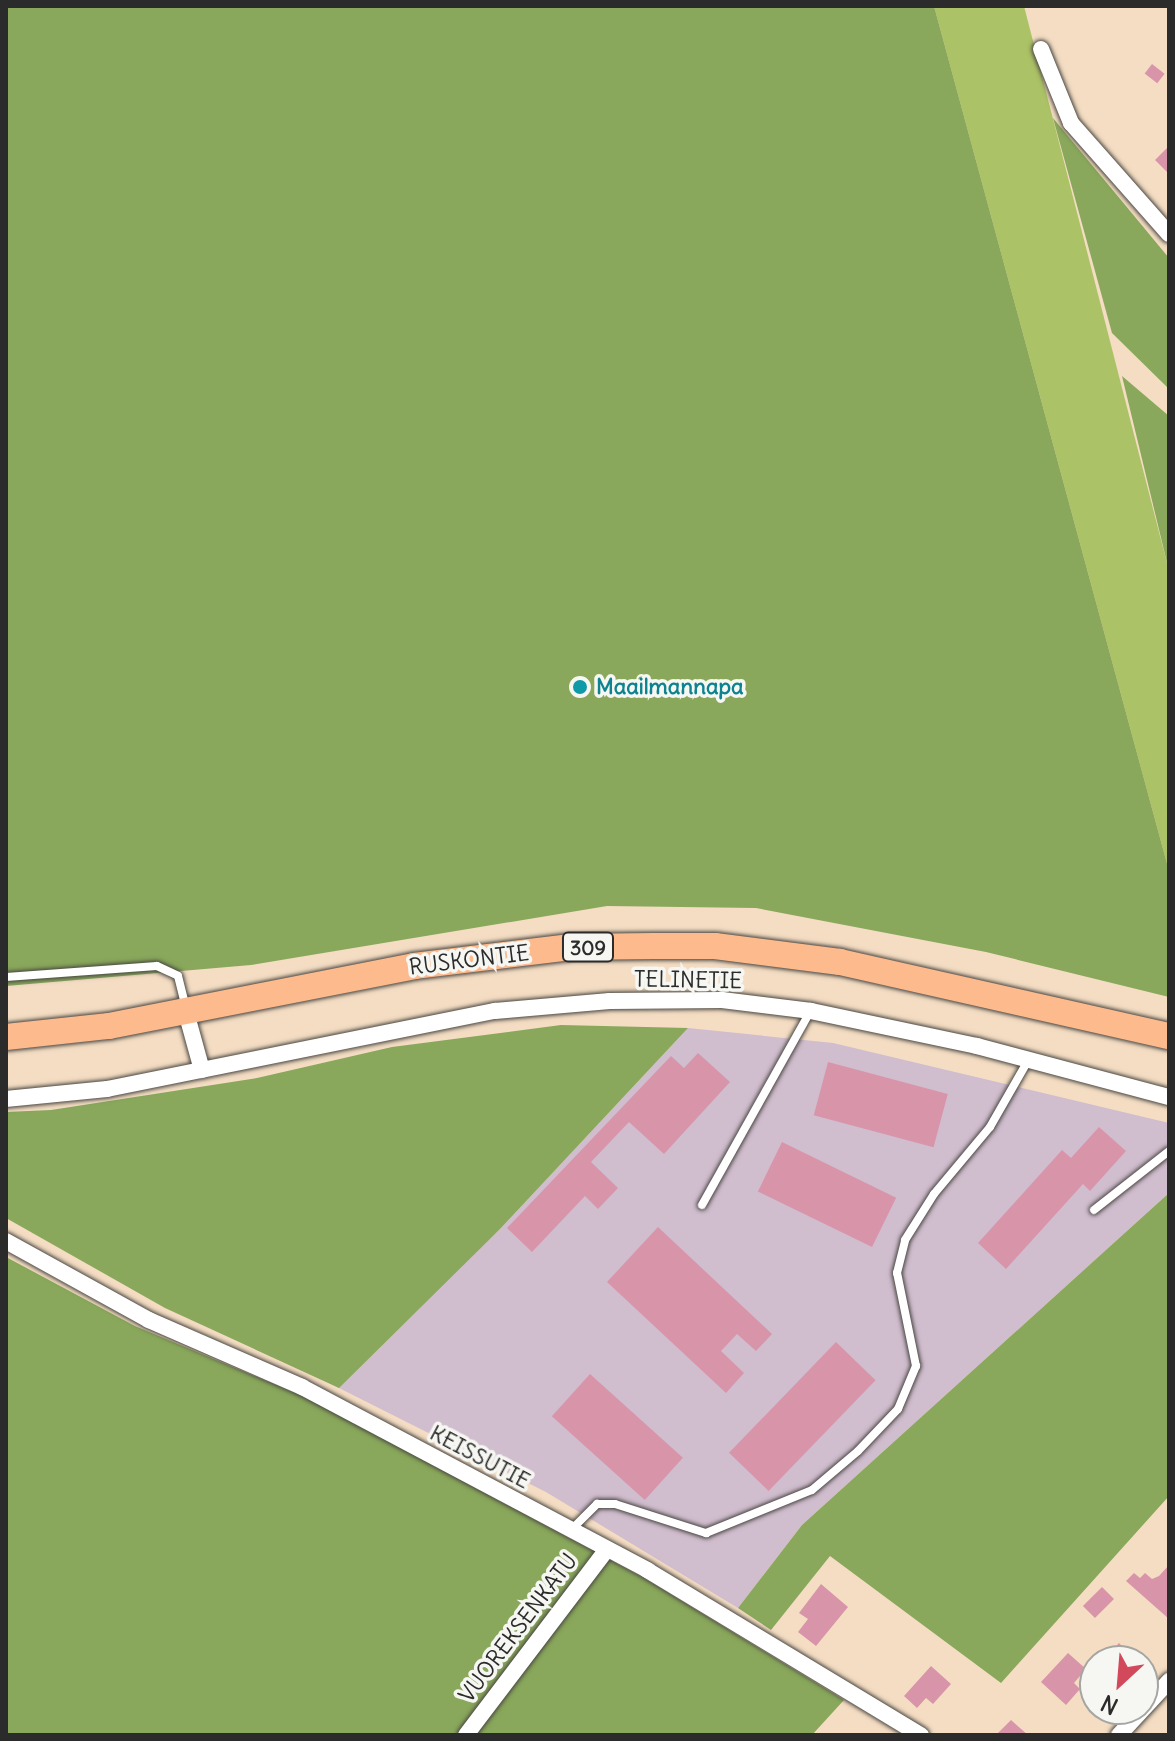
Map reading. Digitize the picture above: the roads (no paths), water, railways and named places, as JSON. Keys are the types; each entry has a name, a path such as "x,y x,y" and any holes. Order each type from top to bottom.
{"main road":[{"name":"RUSKONTIE","path":"6,1037 186,1012 430,964 571,947 715,946 943,981 1169,1036"}],"street":[{"path":"1041,49 1071,123 1169,234"},
{"name":"TELINETIE","path":"6,1099 107,1089 495,1011 680,1000 811,1011 1030,1058 1169,1097"},
{"path":"186,1012 202,1070"},
{"name":"KEISSUTIE","path":"6,1241 149,1320 302,1387 607,1549 921,1735"},
{"name":"VUOREKSENKATU","path":"466,1735 607,1549"},
{"path":"1119,1735 1169,1681"}],"lane":[{"path":"6,977 157,966 178,976 186,1012"},
{"path":"702,1205 811,1011"},
{"path":"571,1530 585,1512 606,1504 706,1533 812,1490 858,1451 898,1409 916,1366 897,1273 905,1240 934,1194 990,1127 1030,1058"},
{"path":"1094,1210 1169,1151"}],"place":[{"name":"Maailmannapa","path":"580,687"}]}
